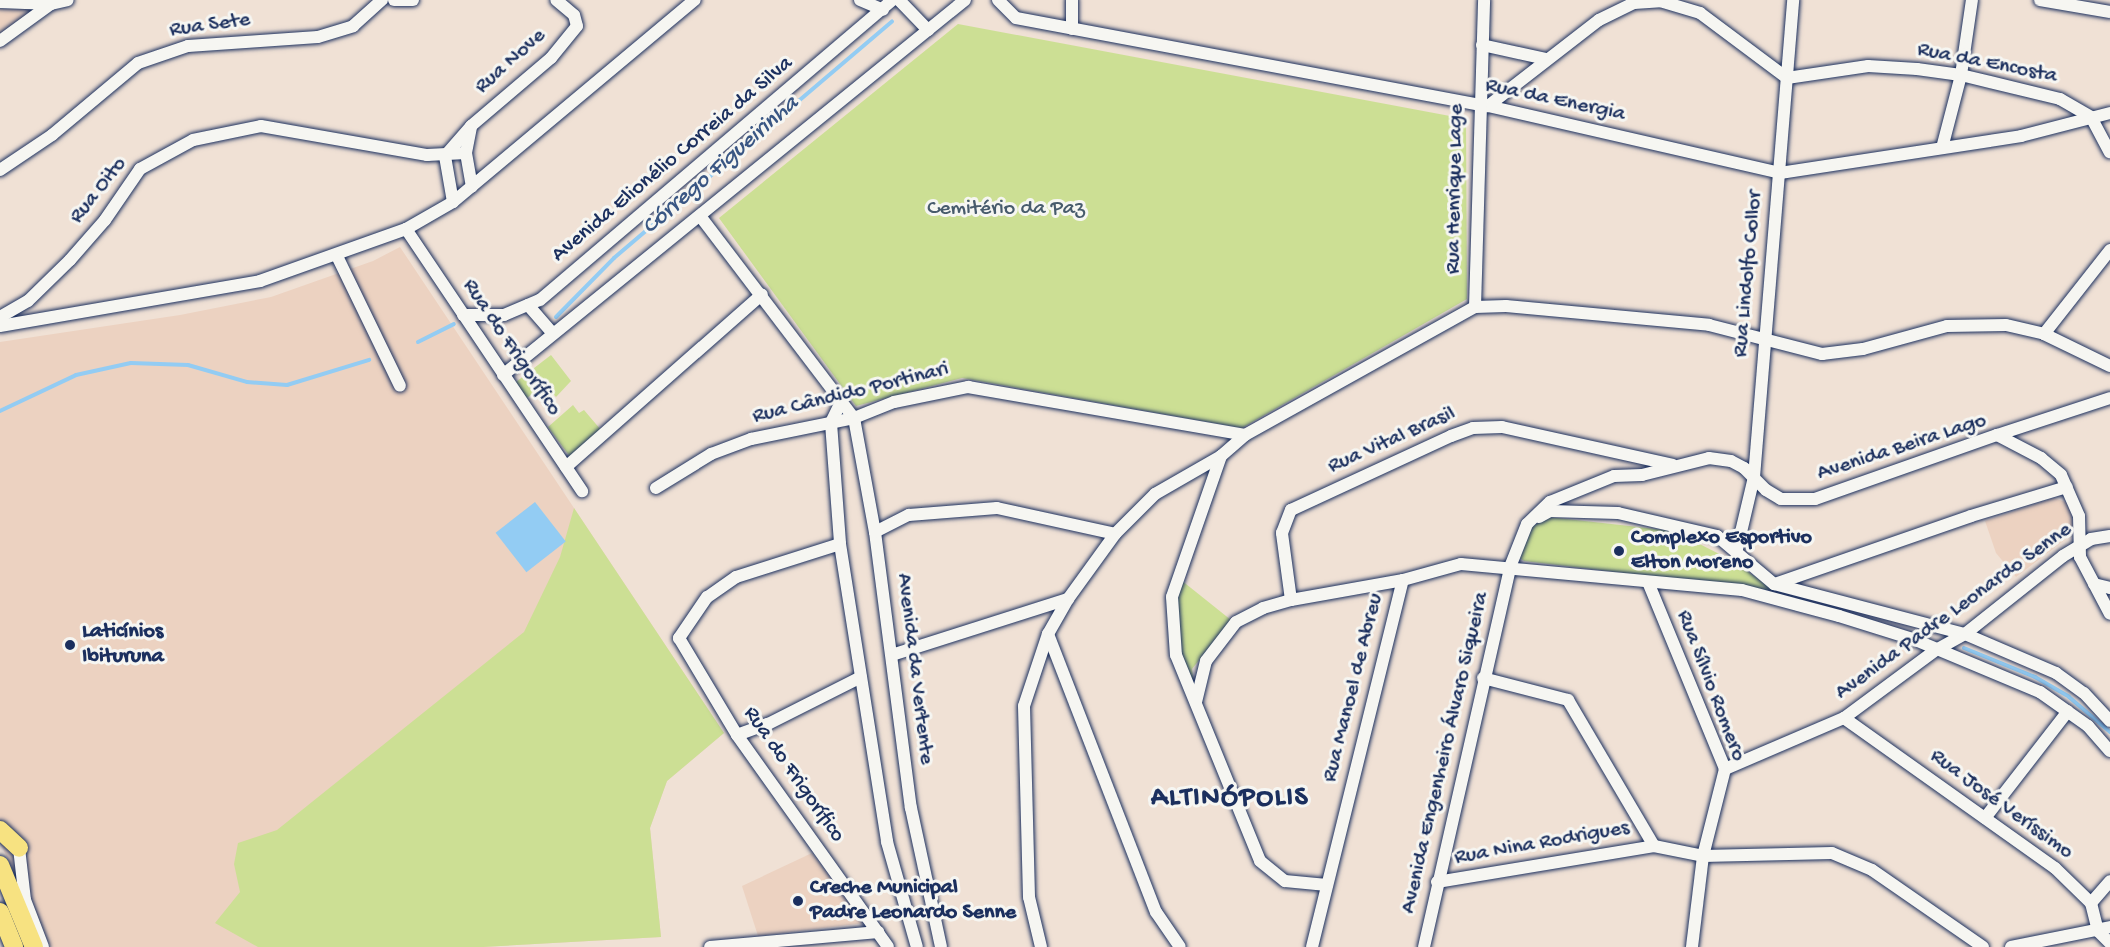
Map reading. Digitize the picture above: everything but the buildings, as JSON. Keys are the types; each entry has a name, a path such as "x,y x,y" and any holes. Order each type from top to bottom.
{"highway":[{"path":"0,830 19,848"},
{"path":"0,865 34,947"},
{"path":"0,912 14,947"}],"street":[{"path":"0,2 51,4 68,0"},
{"name":"Rua Sete","path":"0,170 52,135 138,63 188,46 318,37 353,26 382,0"},
{"path":"394,0 413,0"},
{"name":"Rua Nove","path":"445,156 471,126 551,58 577,26 574,15 556,0"},
{"path":"0,326 260,282 337,256 406,229 453,202 695,0"},
{"path":"860,0 883,9"},
{"name":"Avenida Elionélio Correia da Silva","path":"464,315 504,315 540,300 893,0"},
{"path":"899,0 928,30"},
{"path":"503,375 965,0"},
{"name":"Rua da Energia","path":"998,0 1016,18 1483,106 1780,173 2020,136 2110,113"},
{"path":"1072,0 1072,29"},
{"name":"Rua Henrique Lage","path":"1476,307 1484,0"},
{"name":"Rua Lindolfo Collor","path":"1737,549 1754,477 1793,0"},
{"path":"1942,148 1961,75 1972,0"},
{"path":"2040,0 2110,12"},
{"path":"1483,106 1614,12 1634,3 1660,1 1700,13 1788,78"},
{"path":"0,41 51,4"},
{"path":"1482,45 1546,59"},
{"name":"Rua da Encosta","path":"1788,78 1868,66 1961,75 2042,93 2070,104 2091,117"},
{"path":"2091,117 2110,152"},
{"name":"Rua Oito","path":"0,317 28,301 70,260 105,220 140,169 193,140 261,126 445,156 466,153"},
{"name":"Rua Nove","path":"471,126 466,153 472,186"},
{"path":"445,156 453,202"},
{"name":"Avenida da Vertente","path":"700,216 762,294 854,418 875,532 911,808 941,947"},
{"name":"Rua do Frigorífico","path":"406,229 582,491"},
{"path":"2044,334 2110,250"},
{"path":"337,256 400,386"},
{"path":"566,467 762,294"},
{"path":"528,305 553,334"},
{"path":"1041,947 1029,897 1024,706 1048,634 1068,599 1115,534 1155,494 1221,456 1245,435 1476,307 1506,306 1709,325 1822,354 1863,350 1924,331 1964,324 2006,325 2044,334 2110,366"},
{"name":"Rua Cândido Portinari","path":"656,488 711,454 751,439 854,418 894,402 968,387 1245,435"},
{"path":"1997,435 2110,398"},
{"path":"842,400 831,423 840,544 887,842 917,947"},
{"name":"Rua Vital Brasil","path":"1291,600 1282,542 1291,510 1473,428 1502,427 1675,465"},
{"name":"Avenida Beira Lago","path":"1510,567 1527,524 1550,502 1606,480 1719,458 1731,461 1754,477 1766,490 1781,499 1815,499 1997,435 2053,466 2067,487 2081,523 2080,557 2110,614"},
{"path":"1221,456 1172,597 1176,655 1260,861 1285,880 1327,885"},
{"path":"1774,584 1971,516 2067,487"},
{"path":"875,532 909,515 997,508 1115,534"},
{"path":"1527,524 1550,511 1618,513 1690,527 1717,536 1737,549 1774,584 1965,634 2062,677 2084,693 2110,721"},
{"name":"Avenida Padre Leonardo Senne","path":"1725,769 1845,718 1936,650 1965,634 2079,545 2110,536"},
{"name":"Rua do Frigorífico","path":"840,544 736,577 707,597 679,638 737,735 888,947"},
{"path":"1196,702 1206,661 1236,622 1263,608 1291,600 1403,580 1461,564 1742,590 1884,630 2040,692 2068,711 2110,751"},
{"name":"Avenida Engenheiro Álvaro Siqueira","path":"1424,947 1483,678 1510,567"},
{"name":"Rua Manoel de Abreu","path":"1312,947 1403,580"},
{"name":"Rua Sílvio Romero","path":"1648,582 1725,769 1703,856 1692,947"},
{"path":"2094,584 2110,588"},
{"path":"892,655 1068,599"},
{"path":"1048,634 1156,912 1180,947"},
{"path":"737,735 768,724 861,677"},
{"path":"1483,678 1568,700 1654,846 1703,856 1840,855 1872,870 1983,947"},
{"path":"1984,818 2068,711"},
{"name":"Rua José Veríssimo","path":"1845,718 2055,868 2091,903"},
{"name":"Rua Nina Rodrigues","path":"1437,882 1654,846"},
{"path":"19,848 25,900 43,947"},
{"path":"2110,881 2091,903 2110,943"},
{"path":"2011,947 2104,929"},
{"path":"710,947 757,946 878,932"}],"shaded area":[{"path":"42,4 0,34 0,9"},
{"path":"400,247 724,733 667,781 650,828 661,937 483,947 51,947 0,843 0,342 180,315 271,297 373,261"},
{"path":"2054,498 2068,503 2075,532 2016,577 1996,553 1985,521"},
{"name":"Creche Municipal Padre Leonardo Senne","path":"812,853 865,923 758,936 742,886"}],"green space":[{"name":"Cemitério da Paz","path":"958,24 1466,119 1467,299 1242,428 962,378 856,406 719,218"},
{"path":"551,355 571,381 556,397 550,390 540,398 535,392 527,398 516,382"},
{"path":"573,405 579,413 584,410 601,430 571,458 548,427"},
{"path":"574,508 724,733 667,781 650,828 661,937 483,947 258,947 215,923 240,892 234,864 238,843 277,830 524,632 560,557"},
{"name":"Complexo Esportivo Elton Moreno","path":"1549,517 1674,531 1733,561 1775,591 1524,561 1520,558 1523,545 1533,526"},
{"path":"1181,580 1231,620 1192,669 1194,684 1179,654 1178,599"}],"water":[{"path":"535,502 566,541 526,572 496,533"}],"waterway":[{"name":"Córrego Figueirinha","path":"556,317 614,258 892,21"},
{"name":"Córrego Figueirinha","path":"418,342 454,324"},
{"name":"Córrego Figueirinha","path":"0,411 76,375 131,363 188,365 247,382 287,385 369,360"},
{"path":"1964,648 2035,677 2069,697 2110,732"}],"place":[{"name":"Complexo Esportivo Elton Moreno","path":"1619,551"},
{"name":"Laticínios Ibituruna","path":"70,645"},
{"name":"Creche Municipal Padre Leonardo Senne","path":"798,901"}],"district":[{"name":"ALTINÓPOLIS","path":"1230,799"}]}
